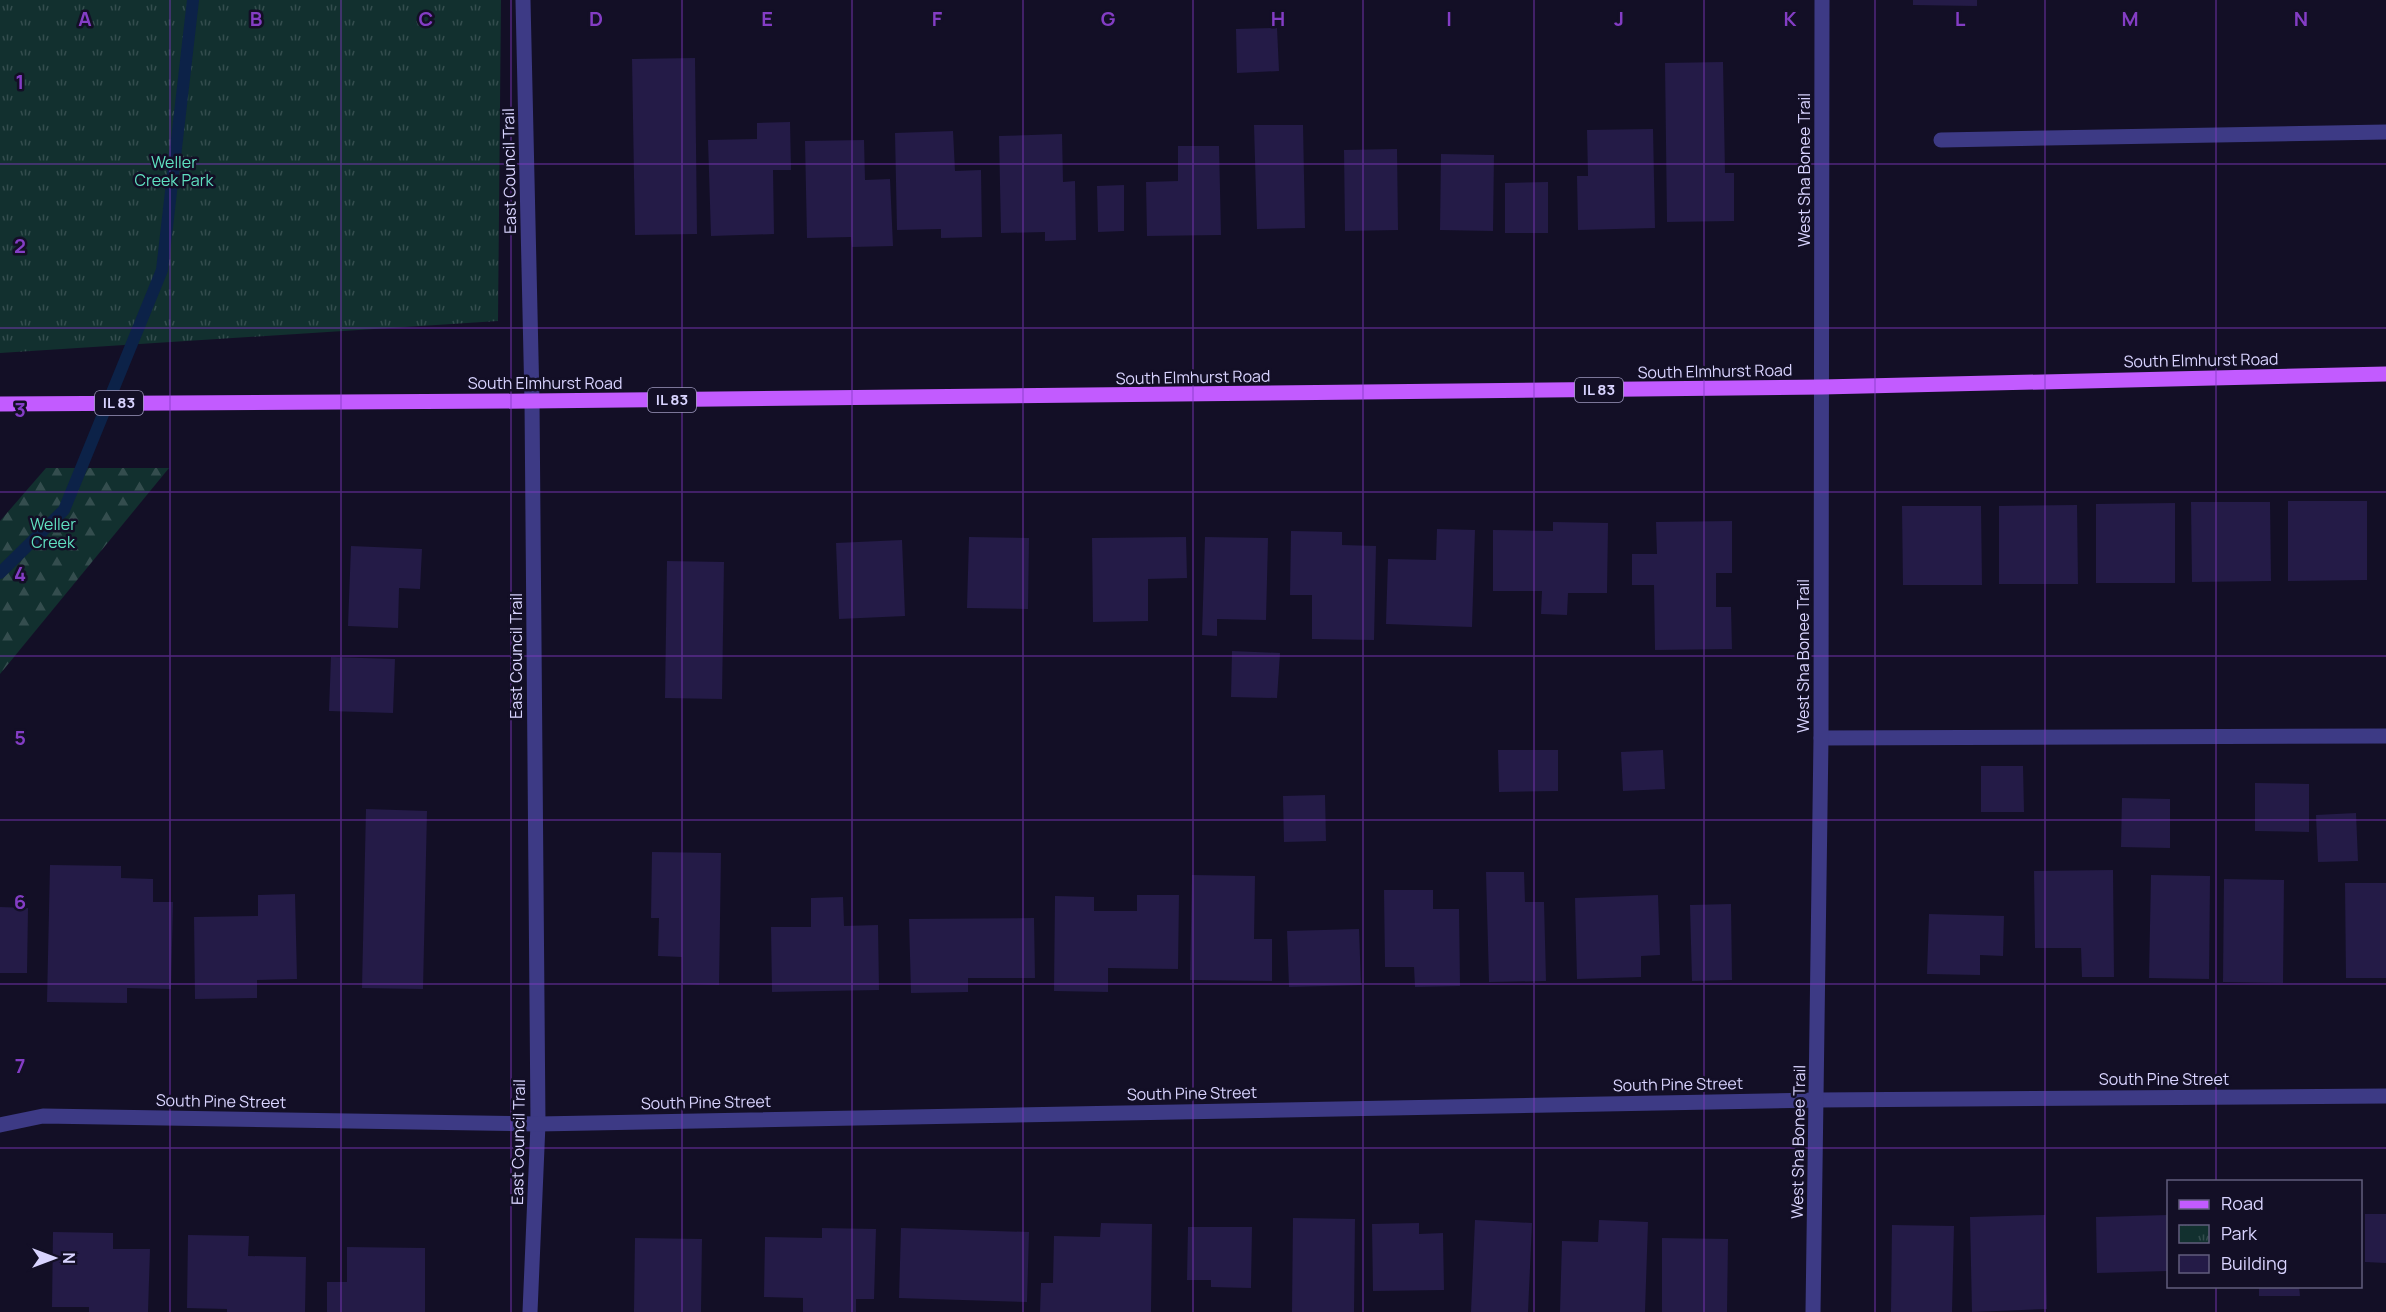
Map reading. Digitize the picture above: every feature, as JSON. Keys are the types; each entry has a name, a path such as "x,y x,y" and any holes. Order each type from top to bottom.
{"main road":[{"name":"South Elmhurst Road","path":"4,404 532,401 1822,387 2386,374"}],"street":[{"name":"East Council Trail","path":"523,0 532,401 538,1124 530,1312"},
{"name":"West Sha Bonee Trail","path":"1813,1312 1821,738 1822,0"},
{"path":"1941,140 2386,132"},
{"path":"1821,738 2386,736"},
{"name":"South Pine Street","path":"0,1125 43,1116 538,1124 1817,1100 2386,1096"}],"green space":[{"name":"Weller Creek Park","path":"0,0 501,0 498,321 0,353"},
{"name":"Weller Creek","path":"46,468 169,468 0,674 0,521"}],"building":[{"path":"1913,0 1977,0 1977,6 1913,5"},
{"path":"1277,28 1279,71 1237,73 1236,29"},
{"path":"695,58 697,234 635,235 632,59"},
{"path":"1723,62 1725,173 1734,173 1734,221 1667,222 1665,63"},
{"path":"790,122 791,170 773,170 774,234 711,236 708,140 757,139 757,123"},
{"path":"1254,125 1303,125 1305,228 1257,229"},
{"path":"1653,129 1655,228 1578,230 1577,176 1588,176 1587,130"},
{"path":"953,131 955,171 981,170 982,237 941,238 941,229 897,230 895,133"},
{"path":"1062,134 1063,182 1075,181 1076,240 1045,241 1045,232 1001,233 999,136"},
{"path":"864,140 865,180 890,179 893,246 852,247 851,237 807,238 805,141"},
{"path":"1178,146 1219,146 1221,235 1147,236 1146,182 1178,181"},
{"path":"1397,149 1398,230 1345,231 1344,150"},
{"path":"1441,154 1494,155 1493,231 1440,230"},
{"path":"1548,182 1548,233 1505,233 1505,183"},
{"path":"1124,185 1124,231 1098,232 1097,186"},
{"path":"2288,501 2367,501 2367,580 2288,581"},
{"path":"2191,502 2270,502 2271,581 2192,582"},
{"path":"2175,503 2175,583 2096,583 2096,504"},
{"path":"2077,505 2078,584 1999,584 1999,506"},
{"path":"1902,506 1981,506 1982,585 1903,585"},
{"path":"1732,521 1732,573 1716,573 1716,607 1731,607 1732,649 1655,650 1654,585 1632,585 1632,554 1657,554 1656,522"},
{"path":"1553,522 1608,523 1607,593 1568,593 1567,615 1541,614 1542,591 1493,591 1493,530 1553,531"},
{"path":"1437,529 1475,530 1472,627 1386,624 1388,559 1436,560"},
{"path":"1291,531 1342,532 1342,545 1376,546 1374,640 1312,639 1312,595 1290,595"},
{"path":"969,537 1029,538 1028,609 967,608"},
{"path":"1186,537 1187,578 1148,579 1148,621 1093,622 1092,538"},
{"path":"1205,537 1268,538 1266,620 1217,619 1217,636 1202,635"},
{"path":"902,540 905,616 839,619 836,543"},
{"path":"351,546 422,549 420,589 399,588 398,628 348,626"},
{"path":"667,561 724,562 722,699 665,698"},
{"path":"1232,651 1280,653 1277,698 1231,697"},
{"path":"331,657 395,659 393,713 329,711"},
{"path":"1498,750 1558,750 1558,791 1499,792"},
{"path":"1663,750 1665,789 1623,791 1621,752"},
{"path":"1981,766 2023,766 2024,812 1981,812"},
{"path":"2255,783 2309,784 2309,832 2255,831"},
{"path":"1325,795 1326,841 1284,842 1283,796"},
{"path":"2122,798 2170,799 2170,848 2121,847"},
{"path":"366,809 427,811 423,989 362,988"},
{"path":"2356,813 2358,861 2318,862 2316,815"},
{"path":"652,852 721,853 719,985 682,984 682,957 658,956 659,918 651,918"},
{"path":"50,865 121,866 121,878 153,879 153,902 173,902 171,989 127,988 127,1003 47,1002"},
{"path":"2113,870 2114,977 2082,977 2081,948 2035,948 2034,871"},
{"path":"1486,872 1524,872 1525,902 1544,902 1546,981 1489,982"},
{"path":"1192,875 1255,876 1254,939 1272,939 1272,981 1190,980"},
{"path":"2151,875 2210,876 2209,979 2149,978"},
{"path":"2224,879 2284,880 2283,983 2223,982"},
{"path":"2345,883 2386,883 2386,978 2346,978"},
{"path":"1384,890 1433,890 1433,909 1459,909 1460,986 1415,987 1414,967 1385,967"},
{"path":"295,894 297,979 257,980 257,998 195,999 194,917 258,916 258,895"},
{"path":"1137,895 1179,895 1178,969 1108,968 1108,992 1054,991 1055,896 1094,897 1094,911 1137,911"},
{"path":"1658,895 1660,955 1641,956 1641,977 1577,979 1575,898"},
{"path":"843,897 844,926 878,925 879,990 772,992 771,927 811,927 811,898"},
{"path":"1731,904 1732,980 1692,981 1690,905"},
{"path":"0,907 28,908 27,973 0,973"},
{"path":"1929,914 2004,916 2003,956 1980,955 1980,975 1927,974"},
{"path":"1034,918 1035,978 968,978 968,992 911,993 909,919"},
{"path":"1359,929 1361,985 1289,987 1287,931"},
{"path":"2365,1214 2386,1214 2386,1263 2365,1262"},
{"path":"2045,1215 2047,1309 1972,1312 1970,1217"},
{"path":"2167,1215 2167,1271 2097,1273 2096,1217"},
{"path":"1293,1218 1355,1219 1354,1312 1292,1312"},
{"path":"1475,1220 1532,1223 1528,1312 1471,1312"},
{"path":"1599,1220 1648,1222 1645,1312 1560,1312 1562,1241 1598,1242"},
{"path":"1101,1223 1152,1224 1151,1312 1040,1312 1041,1283 1053,1283 1054,1236 1100,1237"},
{"path":"1419,1223 1419,1234 1443,1233 1444,1290 1373,1291 1372,1224"},
{"path":"1892,1225 1954,1226 1952,1312 1891,1312"},
{"path":"1188,1227 1252,1227 1251,1288 1211,1287 1211,1280 1187,1280"},
{"path":"822,1228 876,1229 874,1299 856,1299 856,1312 803,1312 803,1298 764,1297 765,1237 822,1238"},
{"path":"901,1228 1029,1232 1027,1302 899,1298"},
{"path":"53,1232 113,1233 113,1249 150,1249 148,1312 89,1312 89,1307 52,1307"},
{"path":"188,1235 249,1236 248,1256 306,1257 305,1312 227,1312 227,1309 187,1308"},
{"path":"635,1238 702,1239 701,1312 634,1312"},
{"path":"1662,1238 1728,1239 1727,1312 1662,1312"},
{"path":"347,1247 425,1248 425,1312 327,1312 327,1282 347,1282"},
{"path":"2259,1288 2299,1288 2300,1296 2259,1296"}],"waterway":[{"name":"Weller Creek","path":"0,573 64,510 162,270 193,0"}]}
